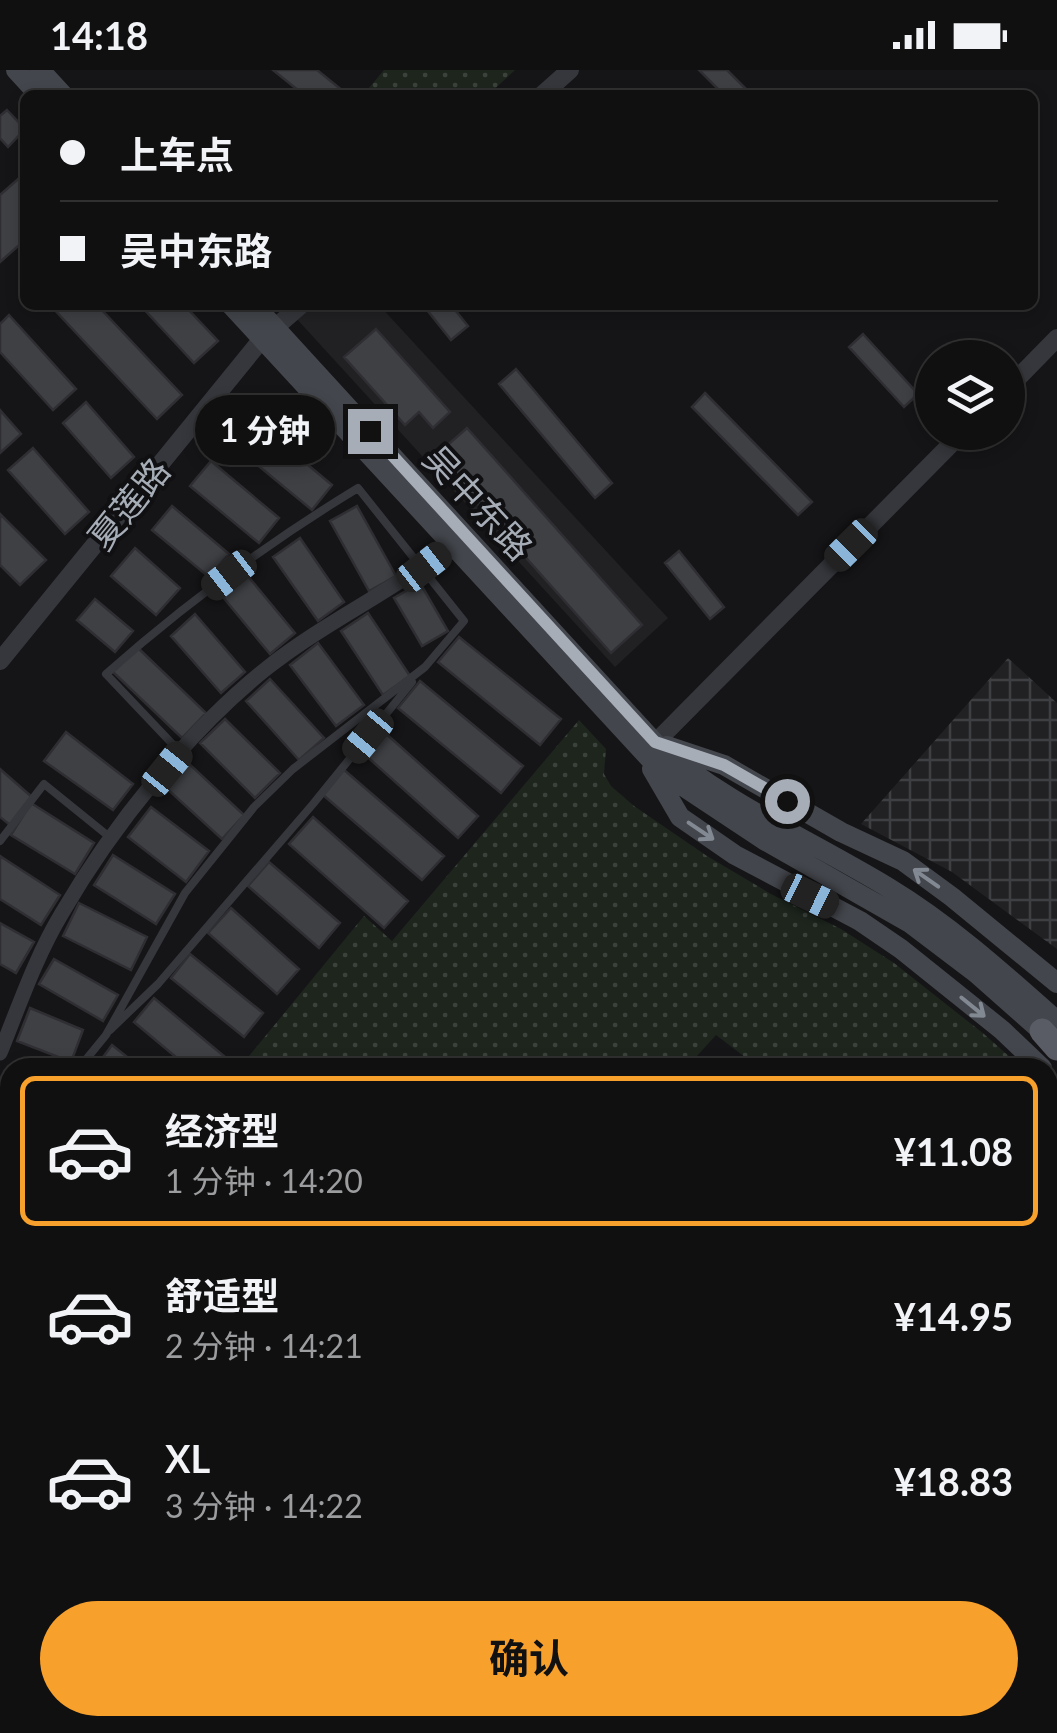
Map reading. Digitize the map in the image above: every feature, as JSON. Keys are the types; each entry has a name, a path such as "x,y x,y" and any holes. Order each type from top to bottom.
{"main road":[{"path":"16,70 34,90"},
{"path":"40,70 58,90"},
{"name":"吴中东路","path":"238,310 268,333 649,749"},
{"name":"吴中东路","path":"256,310 268,333 451,546 649,749"},
{"path":"649,749 885,896 1053,1036"},
{"path":"649,749 724,765 841,832 903,862 1005,938 1057,983"},
{"path":"649,749 680,817 735,854 860,921 901,949 1031,1058"}],"street":[{"path":"548,90 570,70"},
{"name":"夏莲路","path":"0,661 268,333 295,310"},
{"path":"1025,371 1057,338"},
{"path":"649,749 945,450"},
{"path":"0,1053 61,914 112,840 201,726 266,669 451,546"}],"lane":[{"path":"87,1058 158,984 464,621 358,488 292,529 154,631 106,674 180,752"},
{"path":"106,1035 185,894 254,807 293,769 424,668"},
{"path":"0,840 44,784 112,840"}],"shaded area":[{"path":"384,70 515,70 493,90 367,90"},
{"path":"289,310 384,310 668,618 615,667"},
{"path":"1008,658 1057,703 1057,949 952,872 861,824"},
{"path":"579,720 606,749 604,774 611,786 634,806 707,856 841,929 894,963 1011,1058 746,1058 716,1035 695,1058 247,1058 364,916 392,941"}],"building":[{"path":"273,70 317,70 342,90 298,90"},
{"path":"699,70 727,70 747,90 719,90"},
{"path":"7,110 20,124 20,134 8,147 0,138 0,116"},
{"path":"20,177 20,244 0,262 0,195"},
{"path":"55,310 102,310 182,395 157,419"},
{"path":"145,310 189,310 218,341 194,363"},
{"path":"427,310 455,310 468,326 451,340"},
{"path":"9,315 76,389 53,410 0,352 0,324"},
{"path":"376,329 450,412 433,428 419,412 405,425 344,357"},
{"path":"863,334 915,391 915,397 904,407 849,347"},
{"path":"516,369 612,483 595,498 499,384"},
{"path":"705,393 812,502 798,515 692,407"},
{"path":"86,402 134,457 111,478 63,423"},
{"path":"0,410 21,434 0,453"},
{"path":"247,414 332,485 312,510 226,439"},
{"path":"467,428 642,625 611,653 435,456"},
{"path":"33,448 89,512 65,534 8,470"},
{"path":"211,461 279,518 259,543 190,486"},
{"path":"172,506 229,554 209,577 152,530"},
{"path":"357,506 396,576 369,591 330,521"},
{"path":"0,514 46,560 20,585 0,565"},
{"path":"300,538 344,602 318,621 273,557"},
{"path":"135,548 180,588 156,615 111,576"},
{"path":"679,551 724,607 710,619 665,563"},
{"path":"247,575 295,633 270,654 222,596"},
{"path":"420,583 448,631 422,646 394,598"},
{"path":"95,599 133,631 115,652 77,620"},
{"path":"368,613 410,676 383,695 341,631"},
{"path":"195,614 245,672 221,693 171,636"},
{"path":"459,637 561,719 540,745 438,662"},
{"path":"318,643 364,705 336,726 290,665"},
{"path":"137,647 206,713 182,738 113,672"},
{"path":"270,679 324,738 299,760 246,701"},
{"path":"420,681 523,766 501,793 398,708"},
{"path":"225,719 280,773 255,798 200,743"},
{"path":"383,731 478,816 458,838 363,753"},
{"path":"66,732 133,784 113,810 44,761"},
{"path":"186,761 244,815 222,839 164,786"},
{"path":"0,769 33,798 10,825 0,817"},
{"path":"343,769 444,856 422,880 322,794"},
{"path":"31,803 94,843 75,874 11,835"},
{"path":"151,807 209,851 186,882 128,837"},
{"path":"313,817 408,901 384,928 289,844"},
{"path":"113,855 175,894 156,924 94,885"},
{"path":"0,856 60,895 41,925 0,899"},
{"path":"269,862 340,923 319,948 248,886"},
{"path":"79,903 147,937 131,970 63,936"},
{"path":"231,908 299,969 277,994 208,933"},
{"path":"0,923 34,942 16,973 0,964"},
{"path":"190,954 263,1013 244,1037 171,978"},
{"path":"54,959 118,995 103,1021 39,984"},
{"path":"154,998 225,1057 177,1058 134,1022"},
{"path":"30,1008 83,1030 72,1058 61,1058 17,1041"},
{"path":"112,1045 128,1058 102,1058"}],"route":[{"path":"370,431 655,742 724,765 787,801"}]}
